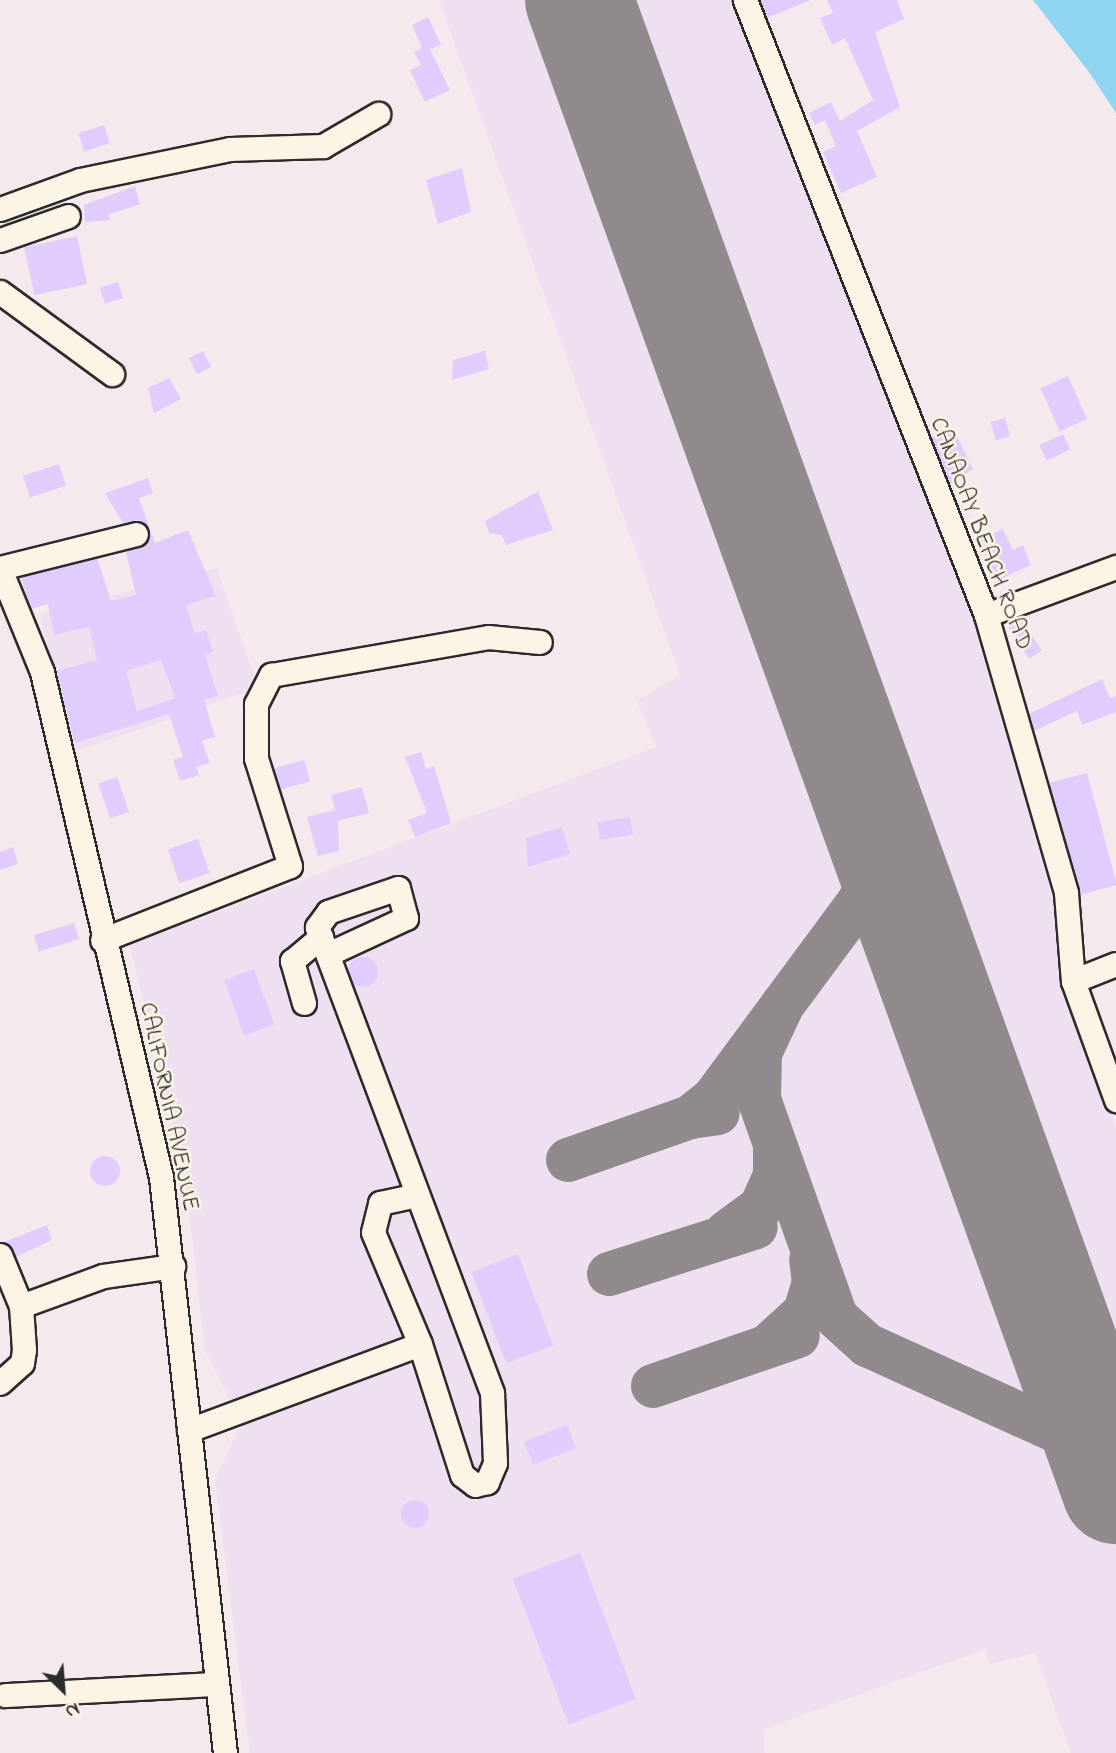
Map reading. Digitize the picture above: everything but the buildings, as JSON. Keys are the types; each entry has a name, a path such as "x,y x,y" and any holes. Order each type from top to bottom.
{"street":[{"name":"CANAOAY BEACH ROAD","path":"745,0 986,615 1066,893 1073,981 1116,1100"},
{"path":"0,209 80,180 230,149 323,146 378,114"},
{"path":"0,240 68,216"},
{"path":"0,292 111,374"},
{"path":"0,569 136,534"},
{"path":"986,615 1116,567"},
{"name":"CALIFORNIA AVENUE","path":"0,569 42,672 102,940 161,1177 225,1753"},
{"path":"102,940 290,866 256,758 256,704 271,676 488,637 540,642"},
{"path":"304,1003 292,961 324,945 489,1384 495,1463 487,1482 475,1485 462,1475 420,1344 372,1222 380,1203 417,1195"},
{"path":"1073,981 1116,964"},
{"path":"0,1255 21,1306 22,1363 0,1383"},
{"path":"21,1306 103,1276 173,1266"},
{"path":"190,1430 420,1344"},
{"path":"5,1695 217,1684"}],"shaded area":[{"path":"439,0 738,0 986,639 1055,893 1063,981 1116,1128 1116,1753 1071,1753 1035,1653 990,1664 985,1649 764,1729 765,1753 250,1753 215,1481 241,1423 205,1350 186,1185 130,945 656,747 637,701 680,675"},
{"path":"217,568 258,688 71,753 40,614"}],"water":[{"path":"1033,0 1116,0 1116,113 1089,72"}],"taxiway":[{"path":"690,1117 713,1099 860,900 878,859 876,822"},
{"path":"860,900 887,889 911,919"},
{"path":"783,1004 760,1053 759,1099 836,1317 867,1345 1072,1438 1098,1458 1116,1494"},
{"path":"568,1160 690,1117 718,1113"},
{"path":"727,1232 761,1207 775,1176 775,1149"},
{"path":"609,1274 756,1227"},
{"path":"770,1344 805,1312 814,1283 811,1260"},
{"path":"653,1386 798,1336"},
{"path":"1057,1431 1077,1431 1085,1421 1077,1382"}],"runway":[{"path":"579,0 1116,1490"}]}
